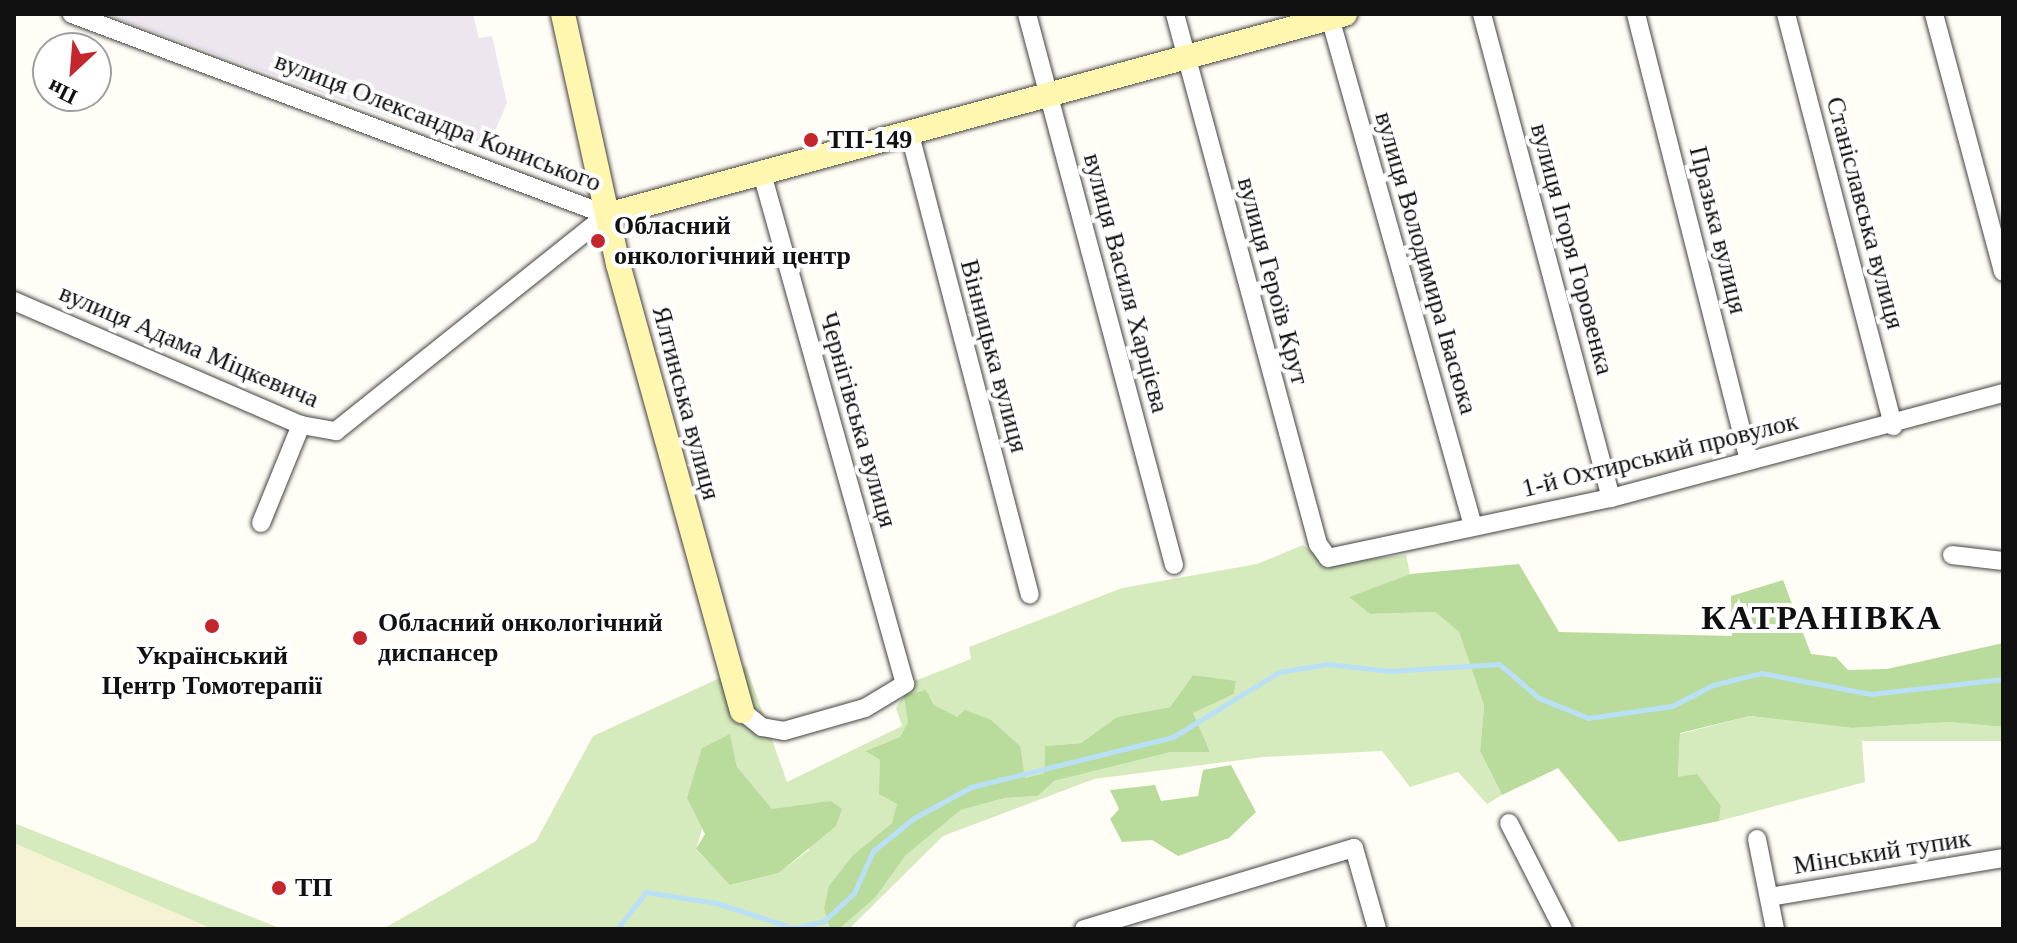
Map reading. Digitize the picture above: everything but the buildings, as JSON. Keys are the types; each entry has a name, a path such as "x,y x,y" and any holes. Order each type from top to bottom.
{"street":[{"name":"вулиця Олександра Кониського","path":"72,14 607,215 761,170 1186,58 1335,15"},
{"name":"Ялтинська вулиця","path":"563,14 607,215 742,711"},
{"name":"вулиця Василя Харцієва","path":"1027,14 1174,565"},
{"name":"вулиця Героїв Крут","path":"1175,14 1318,544 1328,558"},
{"name":"вулиця Ігоря Горовенка","path":"1482,14 1611,498"},
{"name":"Празька вулиця","path":"1636,14 1749,459"},
{"name":"Станіславська вулиця","path":"1786,14 1893,426"},
{"path":"1934,14 2003,272"},
{"name":"вулиця Володимира Івасюка","path":"1335,15 1473,526"},
{"name":"Вінницька вулиця","path":"909,131 1030,594"},
{"name":"Чернігівська вулиця","path":"742,711 762,727 784,731 865,708 905,684 761,170"},
{"name":"вулиця Адама Міцкевича","path":"14,301 301,425 336,431 607,215"},
{"name":"1-й Охтирський провулок","path":"1328,558 1611,498 1749,459 1893,426 2003,393"},
{"path":"261,523 301,425"},
{"path":"1952,555 2003,561"},
{"path":"1509,823 1563,929"},
{"path":"1757,839 1775,929"},
{"path":"1084,929 1354,848 1377,929"},
{"name":"Мінський тупик","path":"1770,897 2003,858"}],"shaded area":[{"path":"105,14 473,14 479,38 492,36 507,103 486,152"},
{"path":"14,843 180,913 213,929 14,929"}],"green space":[{"path":"1303,545 1326,563 1406,555 1410,574 1350,597 1370,614 1435,612 1459,632 1484,706 1480,751 1502,795 1487,804 1458,772 1410,787 1382,751 1264,757 1094,779 943,836 849,929 839,929 875,898 906,855 961,810 1005,798 1038,796 1054,781 1171,752 1210,752 1192,713 1234,694 1236,682 1193,675 1170,707 1117,717 1081,743 1045,746 1044,773 1025,778 957,718 934,705 926,691 900,737 865,751 880,760 898,803 892,823 853,855 824,909 830,929 383,929 536,841 593,736 746,666 787,782 902,726 896,708 912,682 971,659 969,647 1122,588 1257,564","holes":["730,735 737,767 772,810 801,807 809,850 779,873 731,885 696,850"]},
{"path":"1519,564 1559,632 1732,636 1731,596 1783,580 1811,654 1836,657 1848,670 1887,669 2003,643 2003,727 1950,722 1852,728 1750,716 1680,733 1678,777 1697,774 1721,806 1719,821 1619,842 1558,768 1502,795 1480,751 1484,706 1459,632 1435,612 1370,614 1349,597 1410,574"},
{"path":"1193,675 1236,681 1234,694 1193,713 1210,752 1171,752 1054,781 1038,796 1005,798 961,810 906,855 875,898 839,929 830,929 824,909 829,886 853,855 892,823 897,804 879,794 880,760 865,751 900,737 908,722 904,696 926,690 934,705 957,717 965,710 991,720 1020,746 1025,778 1044,773 1045,746 1081,743 1117,717 1170,707"},
{"path":"1750,716 1852,728 1950,722 2003,727 2003,741 1862,741 1865,782 1719,821 1721,806 1678,777 1680,734"},
{"path":"730,734 737,767 772,809 831,801 842,809 836,826 779,873 730,885 696,849 705,834 687,798 702,748"},
{"path":"1231,765 1256,812 1229,838 1178,856 1152,840 1122,842 1110,819 1119,809 1110,790 1155,785 1161,801 1198,796 1203,770"},
{"path":"14,823 282,929 213,929 14,843"}],"waterway":[{"path":"617,929 646,892 716,903 794,928 824,921 854,893 873,851 914,818 971,787 1173,737 1279,672 1327,664 1390,671 1499,664 1539,698 1588,718 1672,706 1713,685 1761,673 1871,694 2003,679"}],"place":[{"name":"ТП-149","path":"811,140"},
{"name":"Обласний онкологічний центр","path":"598,241"},
{"name":"Український Центр Томотерапії","path":"212,626"},
{"name":"Обласний онкологічний диспансер","path":"360,638"},
{"name":"ТП","path":"279,888"}],"district":[{"name":"КАТРАНІВКА","path":"1822,618"}]}
